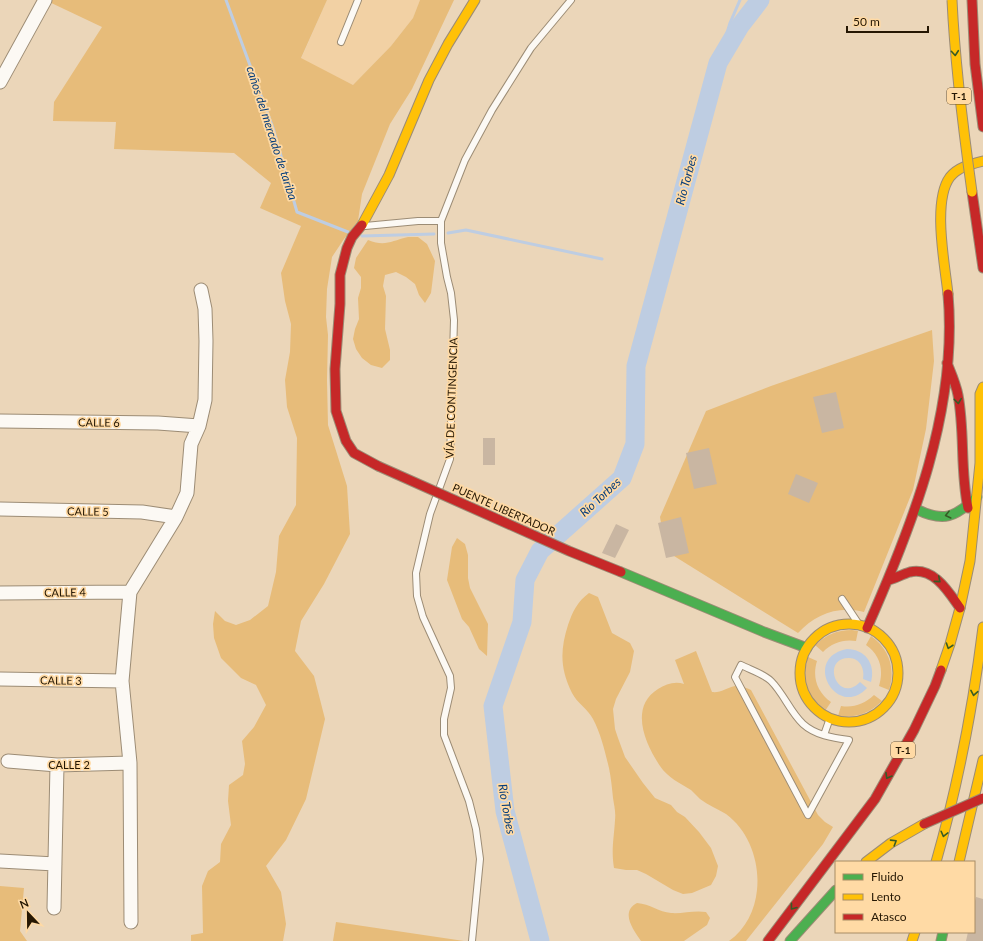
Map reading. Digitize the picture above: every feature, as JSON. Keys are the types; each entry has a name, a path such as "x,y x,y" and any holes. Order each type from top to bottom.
{"main road":[{"name":"PUENTE LIBERTADOR","path":"475,0 441,56 389,175 347,248 340,275 340,304 335,369 336,411 346,441 354,453 378,466 570,551 764,632 807,648"},
{"name":"T-1","path":"952,0 954,47 960,108 983,268"},
{"name":"T-1","path":"972,0 973,45 983,127"},
{"path":"864,627 889,580 916,509 934,443 941,406 947,364 948,298 941,216 943,194 951,177 959,169 970,164 983,161"},
{"path":"947,364 958,395 961,424 963,476 967,506 973,527"},
{"name":"T-1","path":"768,941 875,799 914,730 935,686 950,644 960,608 970,561 973,527 978,497 980,463 980,394 983,387"},
{"path":"916,509 936,517 948,516 967,506 978,497"},
{"path":"889,580 911,572 928,573 941,582 960,608"},
{"path":"845,624 864,627 874,631 886,641 894,654 898,669 894,691 886,704 867,718 853,722 830,718 817,710 807,699 800,677 801,662 807,648 817,636 830,628 845,624"},
{"path":"936,861 953,796 967,732 980,658 983,627"},
{"path":"959,861 983,760"},
{"path":"867,861 891,843 924,824 983,798"},
{"path":"790,941 835,891"}],"street":[{"path":"0,82 45,0"},
{"path":"131,922 130,763 122,681 130,592 176,517 187,493 191,444 199,426 205,400 205,309 201,290"},
{"name":"CALLE 6","path":"0,420 158,423 199,426"},
{"name":"CALLE 5","path":"0,509 142,512 176,517"},
{"name":"CALLE 4","path":"0,593 130,592"},
{"name":"CALLE 3","path":"0,679 122,681"},
{"name":"CALLE 2","path":"8,761 57,765 130,763"},
{"path":"54,908 57,765"},
{"path":"0,861 55,864"}],"lane":[{"path":"341,42 358,0"},
{"name":"VÍA DE CONTINGENCIA","path":"472,941 480,859 476,829 469,801 444,735 444,719 451,688 450,676 423,617 417,596 416,573 430,514 450,459 454,320 451,293 441,243 441,221 465,160 492,110 531,48 571,0"},
{"path":"361,226 441,221"},
{"path":"842,598 864,627"},
{"path":"741,665 770,680 782,693 803,724 824,735 832,738 849,740 808,816 735,677 741,665"},
{"path":"824,735 830,718"}],"shaded area":[{"path":"45,0 327,0 301,58 353,85 391,46 413,18 420,0 454,0 412,89 390,124 362,194 358,221 332,257 327,289 326,317 328,335 328,425 347,486 350,534 324,584 301,621 295,651 314,676 325,719 306,799 286,840 266,866 281,892 286,924 283,941 191,941 191,935 203,933 202,886 208,871 220,862 221,844 231,825 228,801 229,785 243,775 245,764 242,741 254,727 266,705 256,685 241,678 221,658 214,638 213,624 215,611 225,621 236,625 250,620 268,606 276,572 279,536 296,505 297,438 287,407 285,380 290,352 291,324 285,301 281,273 301,226 260,208 271,183 234,153 114,149 116,122 53,121 54,102 102,27"},
{"path":"327,0 420,0 413,18 391,46 353,85 301,59"},
{"path":"408,237 418,237 427,244 435,261 431,293 425,303 419,295 415,284 406,277 396,272 385,275 383,286 386,296 385,329 390,350 390,360 382,368 371,365 362,358 356,349 353,339 359,319 358,298 361,288 361,277 354,268 356,258 368,240 384,243"},
{"path":"932,330 934,361 926,429 913,490 864,612 846,610 828,613 812,621 798,633 666,551 660,517 706,411 771,386"},
{"path":"457,538 465,544 468,555 468,578 470,588 488,624 487,656 479,649 469,627 462,619 447,580 452,547"},
{"path":"589,593 598,597 612,633 630,643 634,651 630,672 616,699 613,709 615,729 625,757 655,798 671,805 699,832 711,848 718,866 716,876 711,885 692,893 683,894 673,890 637,870 614,868 613,850 615,814 609,768 596,725 591,715 572,693 565,676 562,659 565,634 570,620 578,603"},
{"path":"852,630 858,631 856,641 838,642 823,652 815,645 823,638 832,634"},
{"path":"871,636 882,647 889,660 892,674 889,690 879,686 881,674 880,663 875,653 866,645"},
{"path":"696,651 712,692 718,692 737,686 751,690 818,815 833,827 823,844 746,941 729,941 745,925 752,912 756,897 757,869 755,858 747,838 734,821 726,814 700,799 691,790 674,780 663,770 649,747 642,726 644,706 649,697 658,689 667,684 684,684 675,660"},
{"path":"808,657 817,661 815,673 817,684 822,694 831,702 825,711 814,700 807,687 805,672"},
{"path":"874,695 882,701 867,712 856,716 838,716 841,706 859,705"},
{"path":"0,886 24,888 20,931 27,941 0,941"},
{"path":"637,903 671,913 697,911 706,912 710,918 707,925 684,941 641,941 632,926 629,916 629,911"},
{"path":"336,922 464,941 333,941"}],"water":[{"path":"847,649 859,652 868,659 872,669 872,675 871,682 863,679 863,672 859,662 853,658 840,660 835,665 834,672 835,679 839,685 845,688 852,688 860,682 867,688 856,696 845,697 835,692 828,684 825,674 826,663 833,655"}],"building":[{"path":"836,392 844,428 822,433 813,397"},
{"path":"483,438 495,438 495,465 483,465"},
{"path":"709,448 717,484 694,489 686,453"},
{"path":"796,474 818,483 809,503 788,494"},
{"path":"681,517 689,553 666,558 658,523"},
{"path":"616,524 629,530 615,558 602,553"},
{"path":"976,897 983,899 983,941 966,941 968,933 975,933"}],"waterway":[{"name":"caños del mercado de tariba","path":"226,0 273,128 297,212 348,232"},
{"path":"718,63 730,23 740,0"},
{"name":"Río Torbes","path":"540,941 505,811 493,706 522,622 525,580 540,551 622,478 635,444 636,366 718,63 740,26 760,0"},
{"name":"caños del mercado de tariba","path":"448,233 466,230 602,259"},
{"name":"caños del mercado de tariba","path":"362,236 434,234"}],"traffic: fast":[{"path":"916,509 934,516 949,516 962,509 977,497"},
{"path":"621,572 764,632 807,648"},
{"path":"790,941 835,891"},
{"path":"941,941 943,933"}],"traffic: slow":[{"path":"362,225 389,175 429,80 448,44 475,0"},
{"path":"952,0 955,48 972,192"},
{"path":"948,294 941,234 942,201 945,188 950,177 961,168 983,161"},
{"path":"941,670 960,608 970,561 980,463 980,394 983,387"},
{"path":"849,624 868,628 883,639 894,654 898,673 894,692 883,707 868,718 849,722 830,718 815,707 804,692 800,673 804,654 815,639 830,628 849,624"},
{"path":"936,861 964,746 975,687 983,627"},
{"path":"959,861 983,760"},
{"path":"867,861 891,843 924,824"},
{"path":"912,941 915,933"}],"traffic: jam":[{"path":"972,0 975,64 983,127"},
{"path":"972,192 983,268"},
{"path":"362,225 352,237 347,248 340,275 340,304 335,369 336,411 346,441 354,453 378,466"},
{"path":"867,628 884,589 915,507 928,466 939,423 946,380 949,337 948,294"},
{"path":"947,363 958,395 964,480 968,508"},
{"path":"378,466 569,551 621,572"},
{"path":"889,580 910,572 919,571 926,573 940,582 960,608"},
{"path":"768,941 875,799 914,730 941,670"},
{"path":"924,824 983,798"}]}
